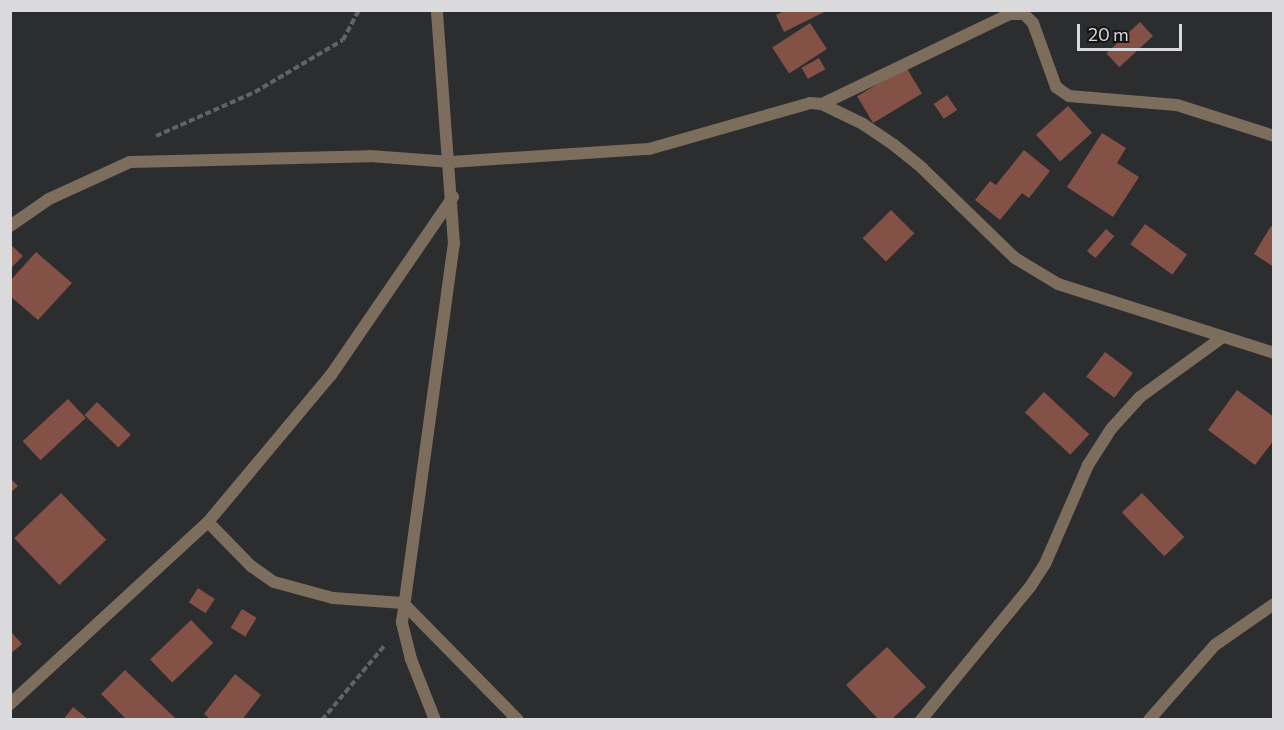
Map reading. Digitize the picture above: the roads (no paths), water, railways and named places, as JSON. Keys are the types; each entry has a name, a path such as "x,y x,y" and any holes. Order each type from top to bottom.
{"street":[{"path":"435,720 411,659 402,622 448,304 454,244 451,162 437,10"},
{"path":"822,104 1010,14 1025,12 1034,22 1056,87 1069,96 1177,105 1274,136"},
{"path":"10,226 49,199 130,162 359,156 451,162 649,150 810,103 822,104 846,114 894,145 1015,258 1058,284 1274,353"},
{"path":"10,704 208,522 331,375 453,197"},
{"path":"921,720 1030,587 1046,564 1088,465 1111,429 1140,397 1223,337"},
{"path":"208,522 251,566 274,582 333,598 403,603 518,720"},
{"path":"1149,720 1215,645 1274,604"}]}
